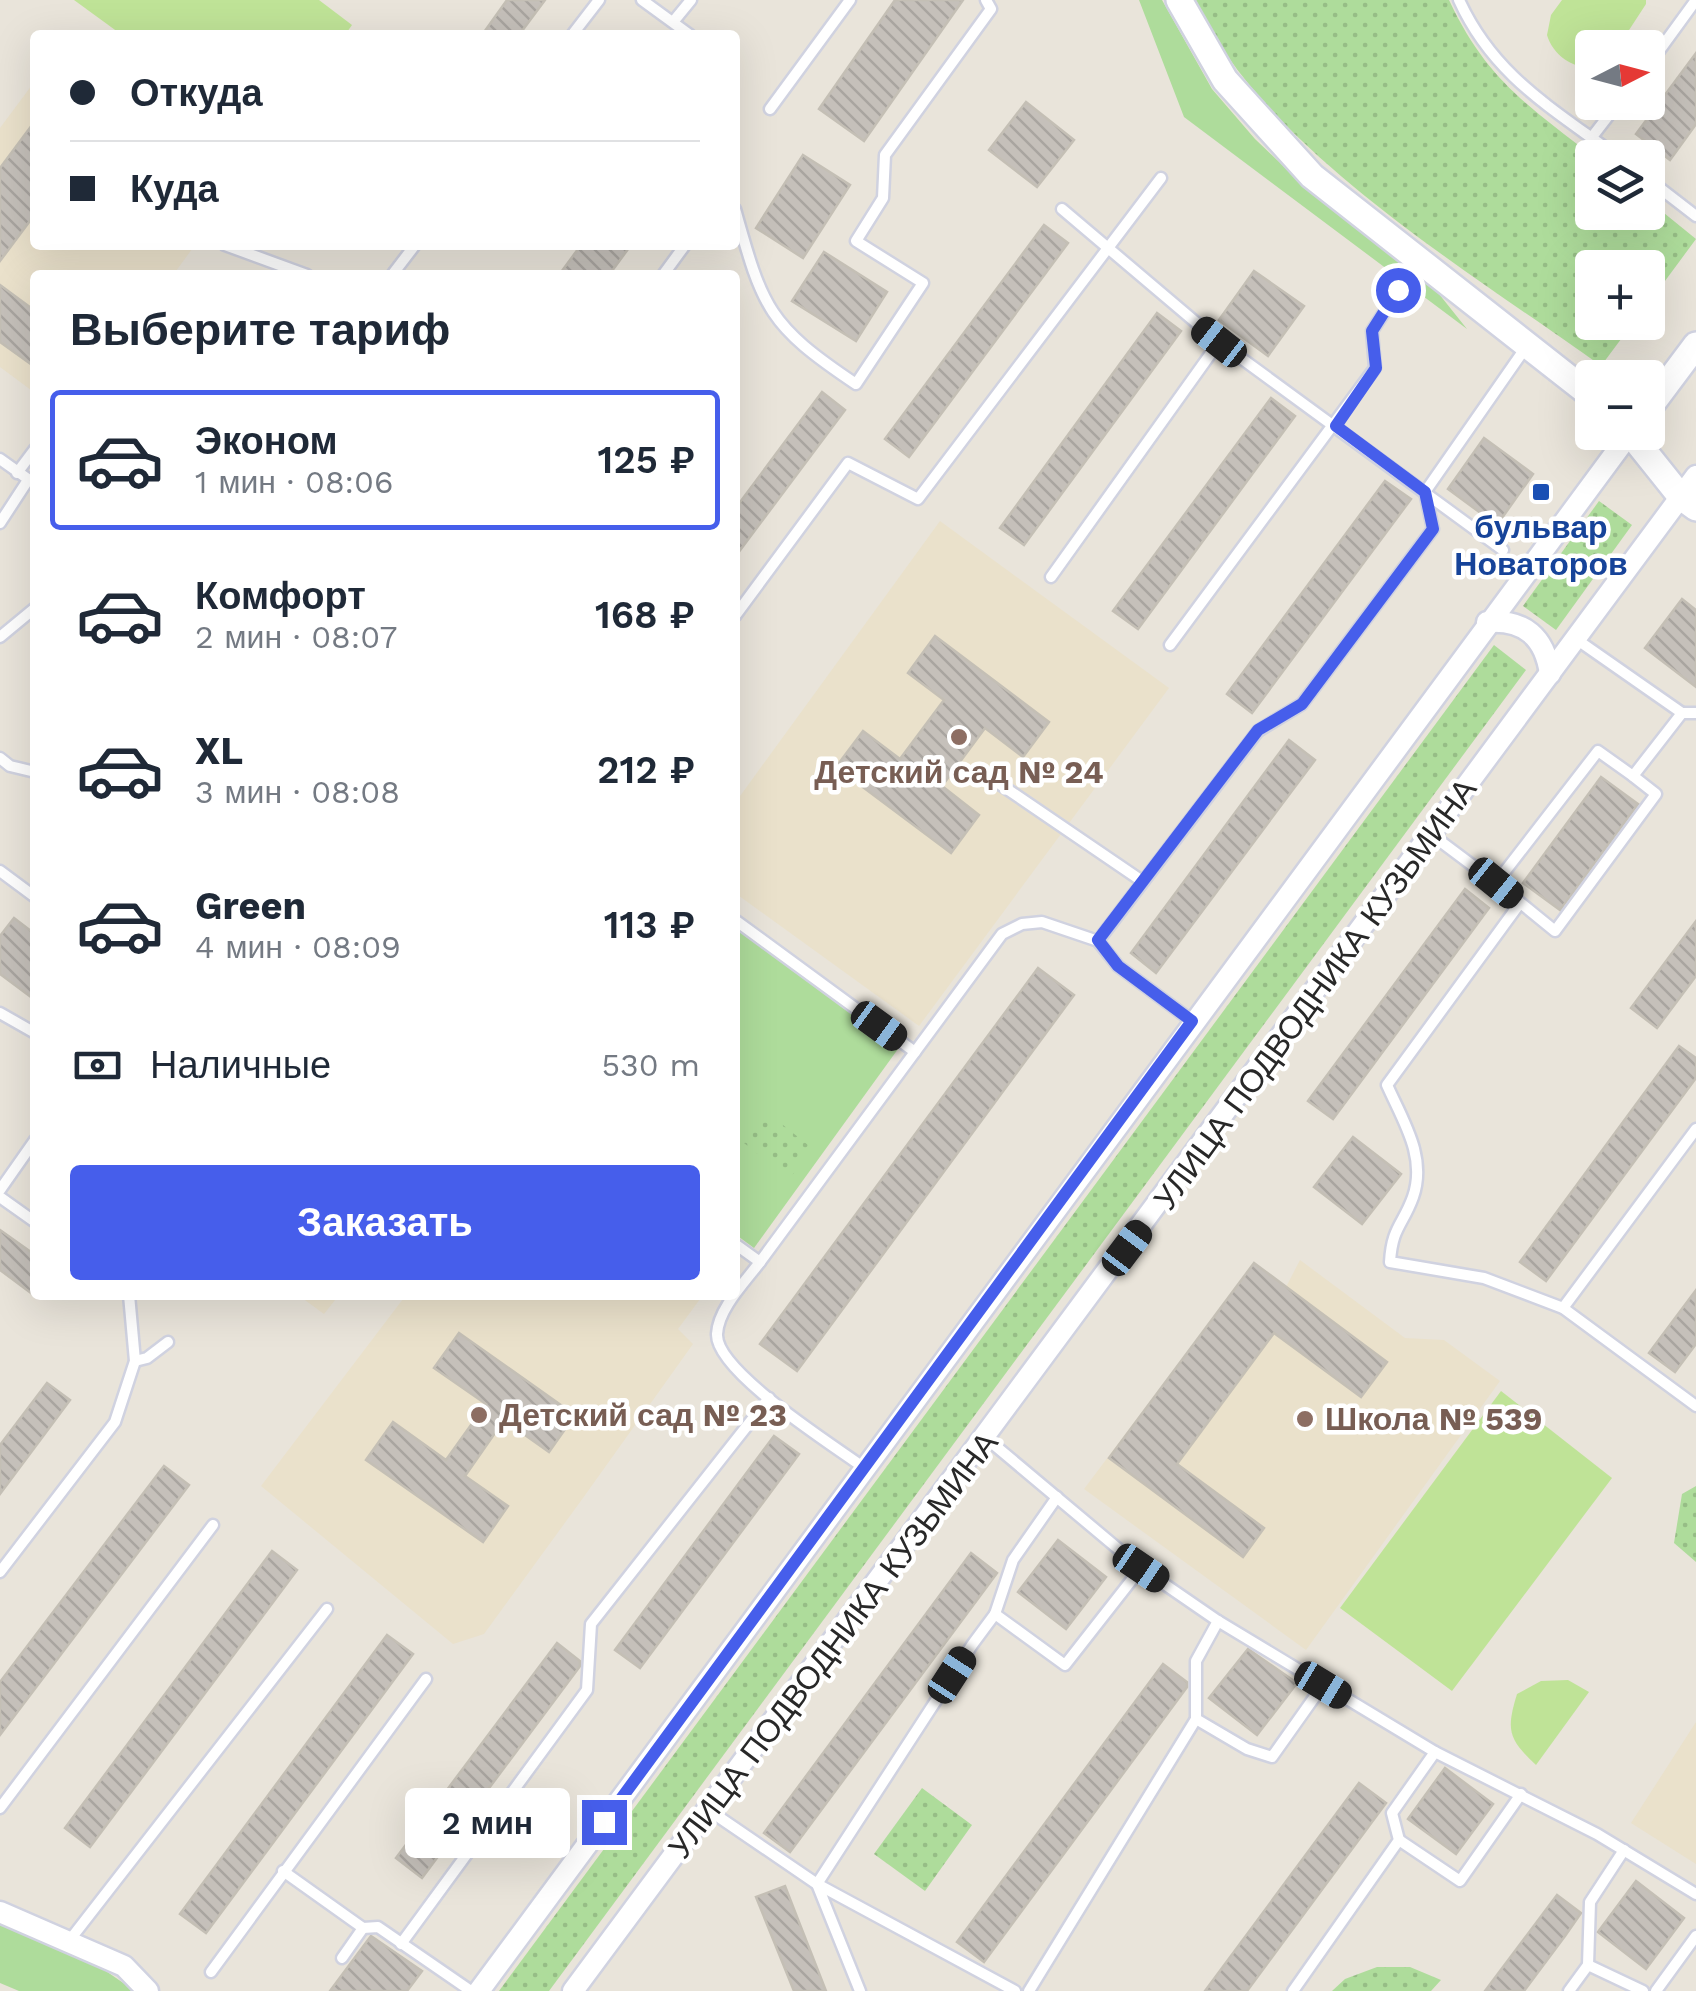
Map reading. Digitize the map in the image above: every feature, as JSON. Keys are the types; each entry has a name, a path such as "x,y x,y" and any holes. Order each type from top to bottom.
{"street":[{"path":"1179,0 1225,80 1288,153 1575,383"},
{"path":"1665,386 1696,345"},
{"path":"479,1991 1617,450"},
{"path":"1647,450 1691,494"},
{"name":"УЛИЦА ПОДВОДНИКА КУЗЬМИНА","path":"573,1991 1576,639 1691,494"},
{"path":"1487,622 1506,620 1538,638 1548,655 1550,674"},
{"path":"0,1912 124,1966 148,1991"}],"lane":[{"path":"576,30 599,0"},
{"path":"642,0 684,30"},
{"path":"674,22 691,0"},
{"path":"770,109 850,0"},
{"path":"740,228 752,272 772,315 797,345 856,384 923,283 856,240 883,198 885,156 991,8 986,0"},
{"path":"1459,0 1474,34 1508,76 1595,140"},
{"path":"1665,43 1696,0"},
{"path":"1592,138 1606,120"},
{"path":"740,609 848,463 918,499 1161,178"},
{"path":"1665,192 1696,216"},
{"path":"1062,210 1106,251 1219,342 1502,550"},
{"path":"239,250 293,270"},
{"path":"1170,645 1376,368 1372,331 1398,290"},
{"path":"1052,577 1219,342"},
{"path":"1098,940 1258,730 1302,704 1433,529 1425,492 1527,346"},
{"path":"18,472 30,456"},
{"path":"0,459 30,481"},
{"path":"0,523 30,485"},
{"path":"0,637 30,612"},
{"path":"1576,639 1682,714"},
{"path":"1632,776 1682,714 1696,712"},
{"path":"1432,835 1555,930 1656,794 1598,750 1496,883"},
{"path":"0,758 10,766 30,771"},
{"path":"982,772 1142,881"},
{"path":"0,871 30,893"},
{"path":"1520,902 1387,1085 1418,1157 1418,1180 1412,1201 1397,1222 1390,1262 1484,1278 1564,1308 1694,1400"},
{"path":"740,1290 1002,934 1042,922 1098,940 1118,966 1192,1021"},
{"path":"740,924 914,1052"},
{"path":"0,1013 30,1030"},
{"path":"1564,1308 1696,1129"},
{"path":"30,1148 0,1194 30,1218"},
{"path":"740,1248 760,1262"},
{"path":"0,1572 115,1422 135,1361 129,1300"},
{"path":"733,1300 721,1316 717,1344 726,1360 769,1398 863,1467"},
{"path":"135,1361 147,1358 168,1342"},
{"path":"401,1944 587,1690 591,1624 769,1398"},
{"path":"986,1438 1141,1568 1218,1621 1436,1752 1624,1850 1696,1894"},
{"path":"817,1884 995,1614 1013,1560 1057,1496"},
{"path":"0,1808 213,1526"},
{"path":"995,1614 1065,1665 1141,1568"},
{"path":"69,1941 328,1609"},
{"path":"1029,1991 1196,1719 1196,1660 1218,1621"},
{"path":"210,1972 426,1679"},
{"path":"1196,1719 1248,1749 1272,1756 1323,1685"},
{"path":"1436,1752 1392,1813 1398,1840 1460,1881 1521,1794"},
{"path":"710,1811 817,1884 1015,1991"},
{"path":"1293,1991 1398,1840"},
{"path":"1570,1991 1588,1965 1590,1902 1624,1850"},
{"path":"284,1871 364,1928 378,1928 471,1991"},
{"path":"817,1884 860,1991"},
{"path":"342,1958 364,1928"},
{"path":"1656,1991 1696,1936"},
{"path":"1588,1965 1643,1991"}],"shaded area":[{"path":"30,88 30,250 191,250 177,270 30,270 30,389 0,367 0,128"},
{"name":"Детский сад № 24","path":"940,521 1169,688 919,1026 740,897 740,796"},
{"name":"Школа № 539","path":"1300,1260 1405,1338 1444,1340 1500,1381 1306,1650 1084,1489 1254,1263 1286,1287"},
{"path":"305,1300 335,1300 324,1314"},
{"name":"Детский сад № 23","path":"402,1300 699,1300 678,1329 693,1344 484,1634 453,1644 261,1486"},
{"path":"1696,1722 1696,1864 1631,1823"}],"green space":[{"path":"74,0 319,0 352,25 348,30 115,30"},
{"path":"1139,0 1162,0 1212,89 1255,139 1302,184 1427,279 1467,329 1184,117"},
{"path":"1196,0 1449,0 1493,71 1575,142 1575,230 1665,230 1665,214 1696,239 1665,281 1665,250 1575,250 1575,340 1620,340 1605,360 1592,360 1374,203 1318,156 1268,106 1226,54"},
{"path":"1562,0 1646,0 1629,30 1575,30 1575,65 1564,59 1550,42 1547,35 1551,15"},
{"path":"1599,501 1632,525 1556,630 1523,606"},
{"path":"1494,645 1526,670 549,1991 499,1991"},
{"path":"740,931 898,1049 754,1248 740,1238"},
{"path":"768,1113 813,1149 789,1179 744,1143"},
{"path":"1501,1391 1612,1478 1452,1691 1340,1608"},
{"path":"1696,1486 1696,1562 1674,1543 1682,1494"},
{"path":"1568,1680 1589,1692 1536,1765 1512,1733 1511,1717 1517,1694 1541,1681"},
{"path":"922,1788 972,1825 925,1891 874,1854"},
{"path":"0,1925 100,1967 135,1991 19,1991 0,1983"},
{"path":"1377,1967 1410,1967 1441,1980 1431,1991 1332,1991 1345,1979"}],"building":[{"path":"507,0 545,0 523,30 486,30"},
{"path":"895,0 963,0 864,141 819,109"},
{"path":"1696,53 1696,124 1670,160 1665,156 1665,140 1644,140 1636,134 1646,120 1665,120 1665,95"},
{"path":"1026,102 1074,140 1037,187 989,150"},
{"path":"30,128 30,221 0,261 0,168"},
{"path":"803,155 850,185 803,258 756,228"},
{"path":"1044,225 1068,243 909,457 885,439"},
{"path":"577,250 627,250 613,270 563,270"},
{"path":"824,252 887,292 856,341 792,301"},
{"path":"1254,271 1304,306 1268,356 1219,320"},
{"path":"0,285 30,307 30,363 0,342"},
{"path":"1157,313 1181,331 1024,545 1000,528"},
{"path":"822,392 845,410 740,550 740,502"},
{"path":"1271,398 1295,416 1138,629 1113,611"},
{"path":"1484,438 1533,474 1497,525 1448,489"},
{"path":"1385,481 1411,499 1252,713 1227,694"},
{"path":"1682,599 1696,610 1696,687 1645,648"},
{"path":"935,636 1049,722 1023,757 985,728 942,786 979,815 951,853 836,767 863,731 900,759 944,700 908,673"},
{"path":"1289,740 1315,760 1156,973 1131,953"},
{"path":"1601,777 1638,804 1560,910 1523,883"},
{"path":"1465,889 1489,908 1333,1119 1308,1101"},
{"path":"14,918 30,930 30,996 0,974 0,936"},
{"path":"1696,921 1696,976 1657,1028 1631,1008"},
{"path":"1038,968 1074,995 797,1371 760,1344"},
{"path":"1679,1046 1696,1058 1696,1078 1546,1281 1520,1262"},
{"path":"1353,1137 1401,1174 1362,1224 1314,1187"},
{"path":"0,1230 30,1251 30,1292 0,1270"},
{"path":"1254,1263 1387,1362 1361,1397 1274,1333 1177,1464 1264,1528 1243,1557 1109,1458"},
{"path":"1696,1290 1696,1344 1675,1372 1649,1353"},
{"path":"459,1333 575,1415 549,1452 504,1420 465,1476 508,1506 483,1542 366,1460 393,1422 446,1460 486,1404 434,1368"},
{"path":"47,1383 70,1400 0,1494 0,1445"},
{"path":"774,1436 799,1454 640,1668 615,1650"},
{"path":"164,1466 189,1485 0,1735 0,1682"},
{"path":"1058,1540 1106,1577 1066,1629 1018,1592"},
{"path":"272,1551 297,1570 90,1847 65,1828"},
{"path":"971,1553 997,1573 790,1852 764,1833"},
{"path":"387,1635 413,1654 206,1933 180,1914"},
{"path":"557,1643 580,1661 580,1666 422,1878 396,1858"},
{"path":"1248,1649 1297,1683 1257,1735 1209,1698"},
{"path":"1163,1664 1187,1682 1187,1687 984,1962 957,1942"},
{"path":"1445,1768 1493,1804 1456,1854 1408,1819"},
{"path":"1359,1783 1386,1803 1247,1991 1205,1991"},
{"path":"1636,1881 1684,1918 1646,1969 1598,1932"},
{"path":"785,1886 826,1991 794,1991 756,1897"},
{"path":"1557,1895 1581,1913 1524,1991 1485,1991"},
{"path":"371,1936 422,1971 407,1991 330,1991"}],"place":[{"name":"бульвар Новаторов","path":"1541,492"},
{"name":"Детский сад № 24","path":"959,737"},
{"name":"Детский сад № 23","path":"479,1415"},
{"name":"Школа № 539","path":"1305,1419"}],"route":[{"path":"604,1822 1192,1021 1118,966 1098,940 1258,730 1302,704 1433,529 1425,492 1336,426 1376,368 1372,331 1398,290"}]}
